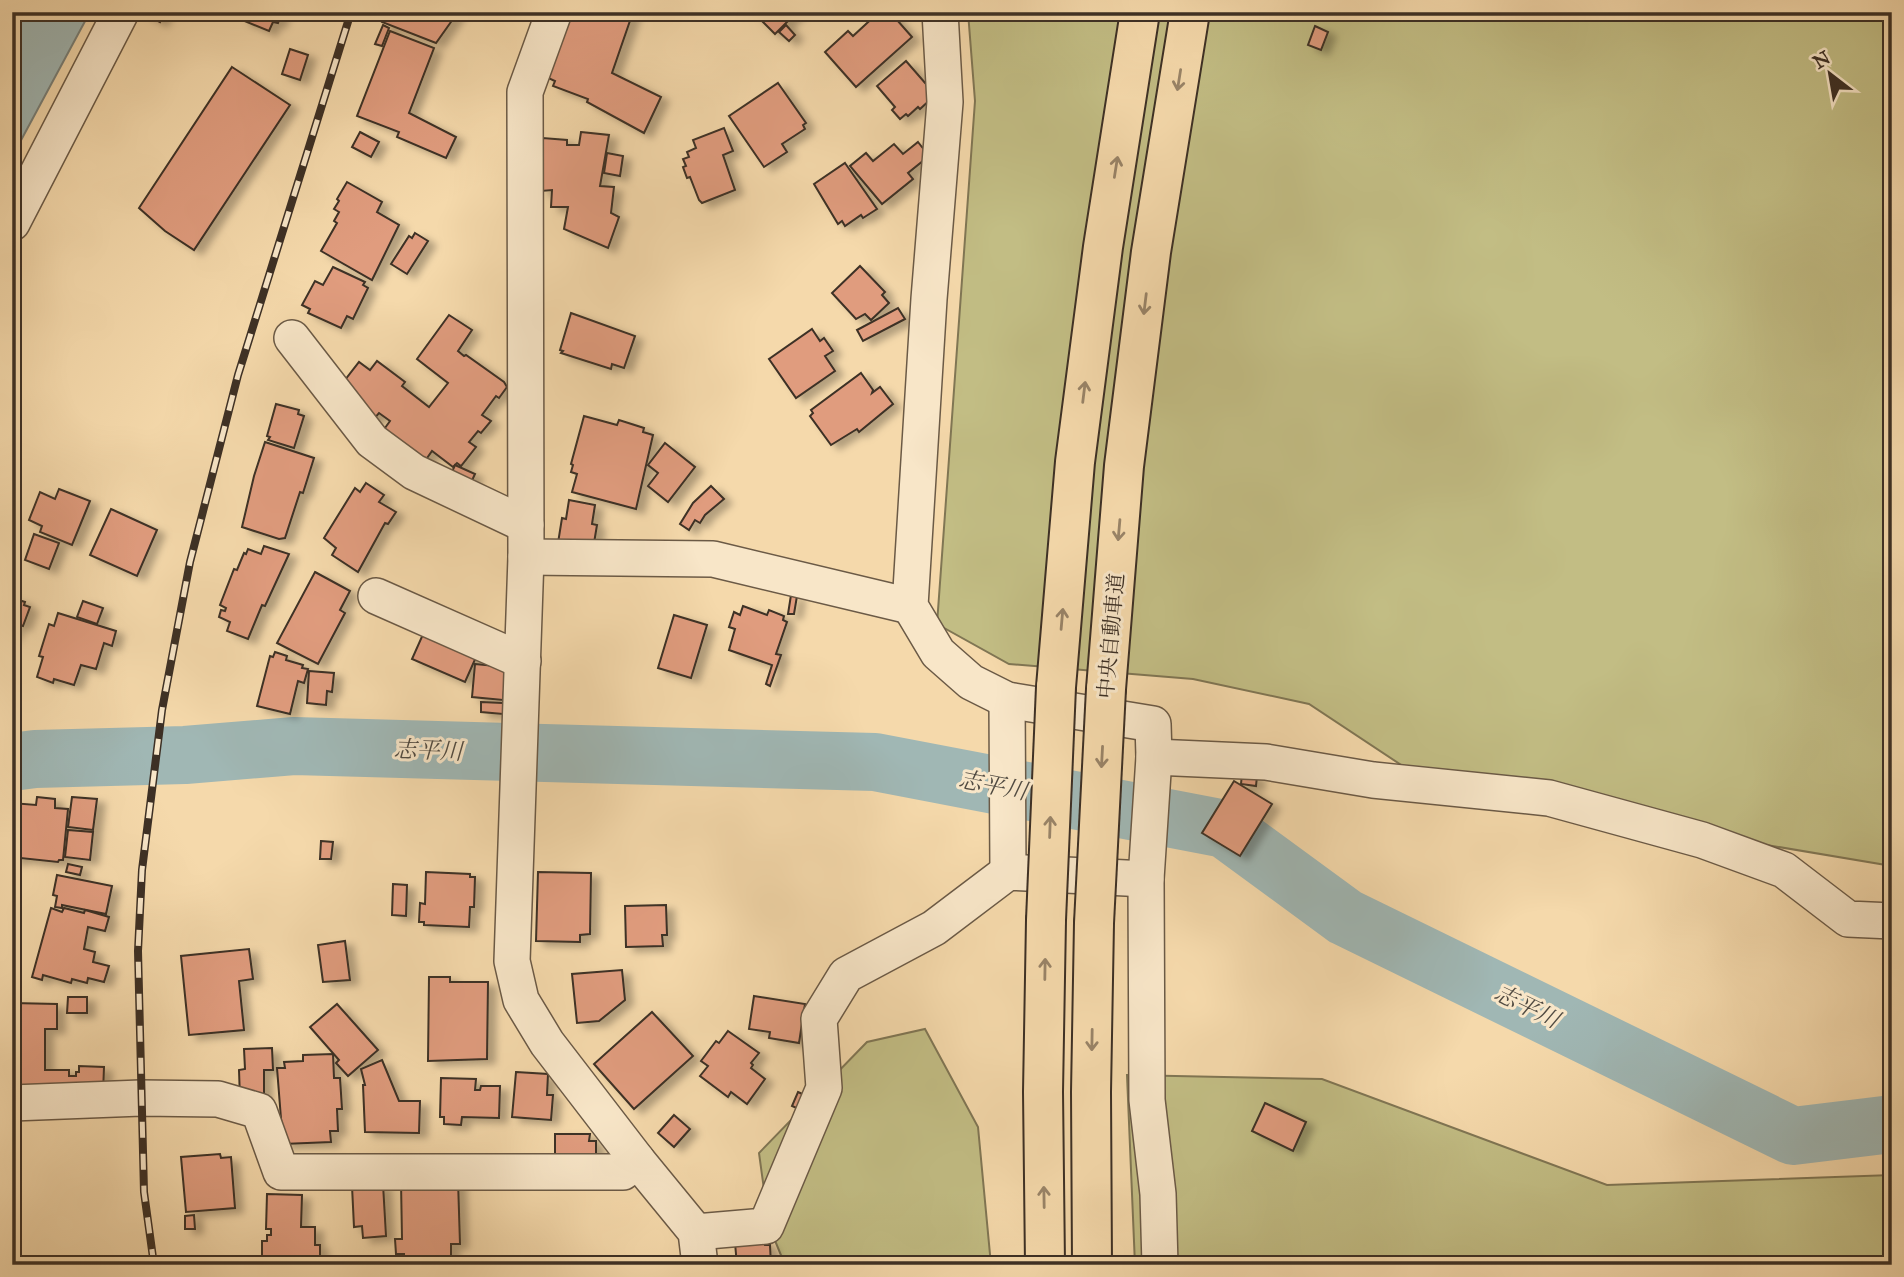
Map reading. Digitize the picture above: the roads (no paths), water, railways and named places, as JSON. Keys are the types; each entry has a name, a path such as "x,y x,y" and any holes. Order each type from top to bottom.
{"highway":[{"path":"1045,1265 1043,1092 1055,687 1075,463 1103,247 1140,12"},
{"name":"中央自動車道","path":"1092,1265 1094,923 1106,689 1126,453 1152,252 1190,12"}],"street":[{"path":"12,223 121,12"},
{"path":"554,12 525,92 526,541 512,961 521,1000 547,1043 637,1160 698,1248 766,1226 824,1088 820,1019 846,975 934,928 1008,872 1146,879"},
{"path":"940,12 944,102 910,606 938,653 971,682 1007,700 1153,724 1154,757 1146,879 1147,1100 1158,1194 1160,1265"},
{"path":"292,338 372,441 414,472 526,541 713,559 910,606"},
{"path":"376,596 523,661"},
{"path":"1007,700 1008,872"},
{"path":"1154,757 1266,762 1373,780 1549,797 1702,840 1784,870 1848,919 1892,921"},
{"path":"12,1103 141,1098 218,1099 258,1111 281,1172 623,1172 637,1160"}],"water":[{"path":"12,12 90,12 12,157"}],"waterway":[{"name":"志平川","path":"12,762 185,755 294,746 875,762 1225,829 1345,917 1793,1136 1892,1124"}],"railway":[{"path":"154,1265 144,1192 138,951 142,870 162,710 190,562 238,375 351,12"}]}
